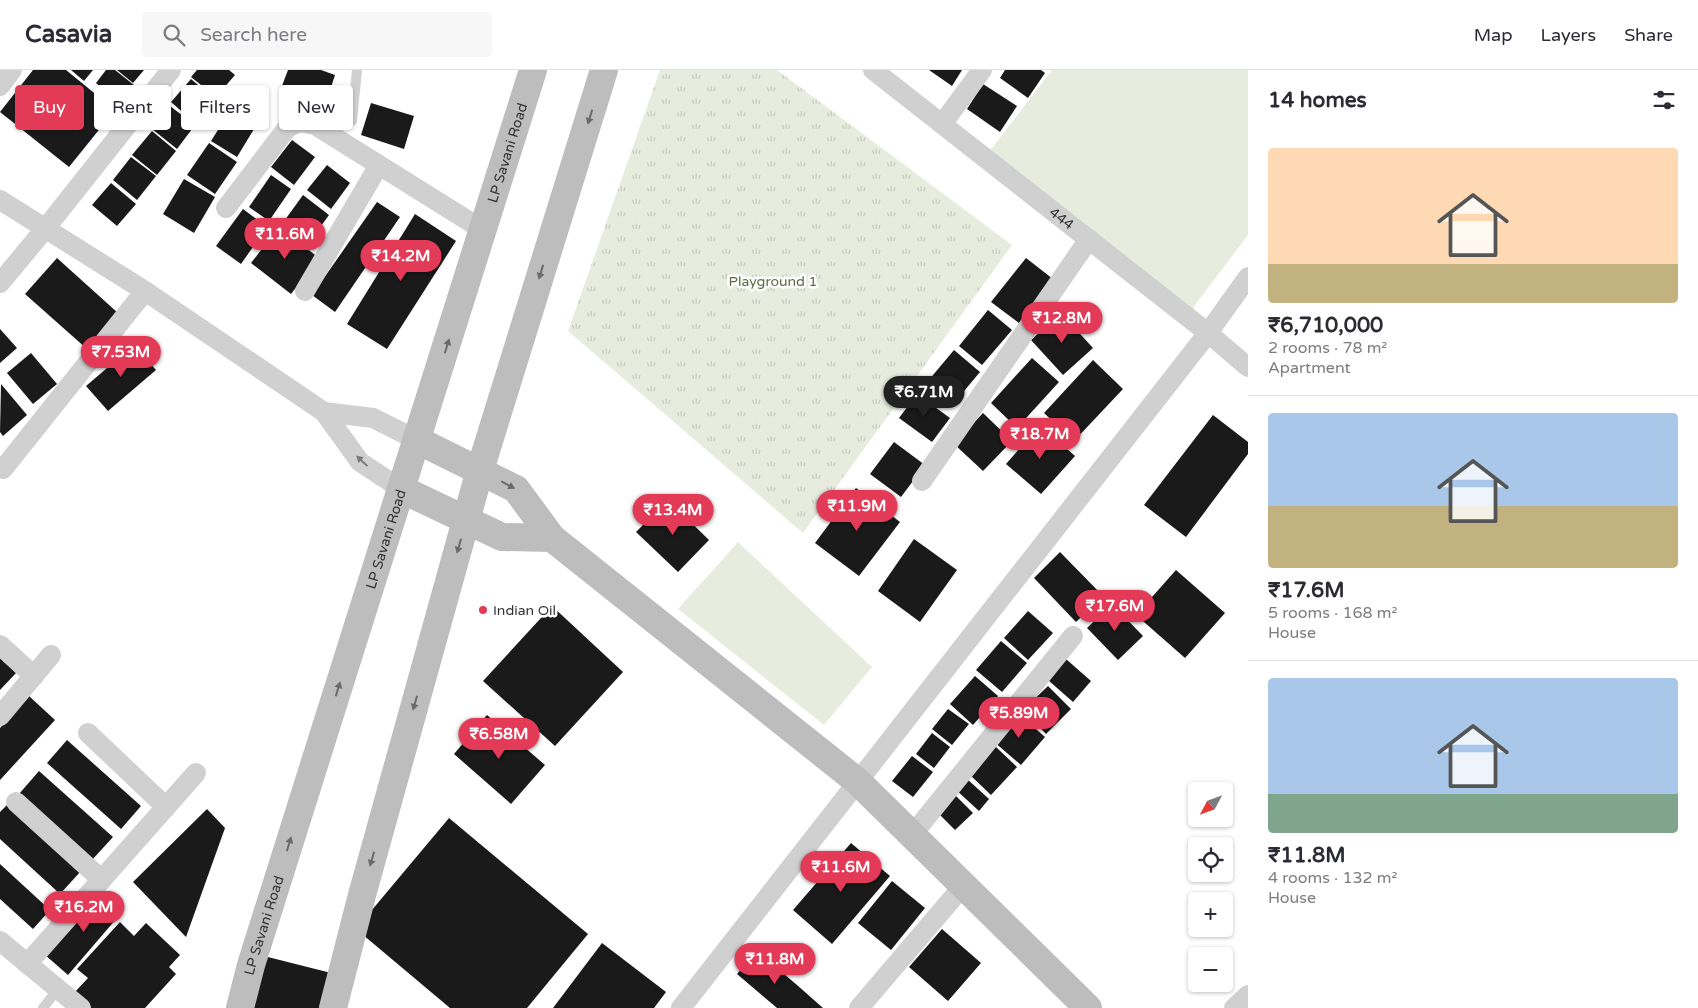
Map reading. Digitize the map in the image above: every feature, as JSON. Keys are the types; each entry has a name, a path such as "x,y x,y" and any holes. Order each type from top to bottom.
{"main road":[{"name":"LP Savani Road","path":"240,1008 251,965 533,70"},
{"path":"333,1008 362,895 480,470 604,70"},
{"path":"417,440 516,489 552,538 857,781 1088,1008"},
{"path":"401,489 502,537 552,538"}],"street":[{"path":"0,86 12,70"},
{"path":"0,283 171,70"},
{"name":"444","path":"873,70 1208,333 1248,367"},
{"path":"942,124 982,70"},
{"path":"226,208 287,128 300,122 315,125 483,230"},
{"path":"305,291 379,165"},
{"path":"0,200 145,291 324,412 360,462 401,489"},
{"path":"922,481 1088,239"},
{"path":"681,1008 1208,333 1248,277"},
{"path":"3,469 145,291"},
{"path":"324,412 373,418 417,440"},
{"path":"912,835 1074,636"},
{"path":"0,645 34,676"},
{"path":"0,716 51,655"},
{"path":"88,733 166,807"},
{"path":"28,964 196,772"},
{"path":"16,802 102,880"},
{"path":"860,1008 964,886"},
{"path":"0,941 81,1008"},
{"path":"1234,1008 1248,995"}],"lane":[{"path":"353,111 357,70"},
{"path":"43,1008 58,989"}],"green space":[{"name":"Playground 1","path":"660,70 777,70 1012,245 803,533 568,331"},
{"path":"1052,70 1248,70 1248,235 1189,313 985,157"},
{"path":"738,542 872,667 824,725 678,609"}],"building":[{"path":"33,70 66,70 94,93 94,130 99,130 69,167 23,130 84,130 84,85 21,85"},
{"path":"71,70 93,70 84,81"},
{"path":"106,70 115,70 134,85 98,85 96,83"},
{"path":"117,70 144,70 133,83"},
{"path":"197,70 229,70 235,75 226,85 201,85 191,77"},
{"path":"288,70 321,70 335,75 332,85 282,85"},
{"path":"929,70 962,70 952,86"},
{"path":"1005,70 1041,70 1045,73 1028,98 1000,78"},
{"path":"191,79 198,85 186,85"},
{"path":"983,84 1017,106 1000,132 967,109"},
{"path":"181,90 181,111 171,102"},
{"path":"15,93 15,124 0,112"},
{"path":"371,103 414,116 404,149 361,135"},
{"path":"171,107 181,114 181,130 191,130 177,149 153,130 171,130"},
{"path":"218,130 253,130 237,157 211,141"},
{"path":"152,131 176,151 157,175 132,155"},
{"path":"292,140 315,157 294,185 271,167"},
{"path":"209,143 237,162 215,194 187,175"},
{"path":"131,157 156,176 137,200 113,180"},
{"path":"327,165 350,183 331,209 307,190"},
{"path":"271,175 291,189 269,221 249,207"},
{"path":"184,179 215,197 194,233 163,214"},
{"path":"111,183 136,204 117,226 92,205"},
{"path":"303,195 329,215 308,244 282,224"},
{"path":"377,202 400,217 335,312 312,295"},
{"path":"243,209 267,227 241,264 216,246"},
{"path":"415,214 456,241 387,349 347,324"},
{"path":"279,227 319,258 291,294 251,263"},
{"path":"57,258 118,313 87,349 25,294"},
{"path":"1026,258 1053,279 1019,323 991,302"},
{"path":"988,310 1012,330 982,365 959,346"},
{"path":"1061,313 1093,348 1063,375 1031,340"},
{"path":"0,329 17,348 0,363"},
{"path":"134,345 156,370 108,411 86,386"},
{"path":"954,350 980,372 954,403 928,381"},
{"path":"31,353 57,384 33,404 7,373"},
{"path":"1032,358 1059,382 1017,428 991,403"},
{"path":"1093,360 1123,389 1074,441 1044,413"},
{"path":"1,384 27,415 3,436 0,432"},
{"path":"917,394 950,418 932,442 899,418"},
{"path":"983,413 1012,441 983,471 954,444"},
{"path":"1213,415 1248,442 1248,454 1186,537 1144,505"},
{"path":"1040,425 1075,456 1041,494 1006,464"},
{"path":"894,442 925,465 901,497 870,474"},
{"path":"856,488 900,522 859,576 815,543"},
{"path":"668,500 709,540 678,572 636,532"},
{"path":"914,539 957,570 920,622 878,591"},
{"path":"1060,552 1103,596 1076,622 1034,578"},
{"path":"1176,570 1225,613 1185,658 1136,615"},
{"path":"1112,604 1143,636 1118,660 1087,628"},
{"path":"552,606 623,672 555,746 483,681"},
{"path":"1028,611 1053,633 1028,660 1004,638"},
{"path":"1001,641 1027,663 1002,692 976,670"},
{"path":"0,658 16,673 0,690"},
{"path":"1066,659 1091,681 1073,702 1048,680"},
{"path":"975,676 998,696 973,725 950,704"},
{"path":"1048,686 1071,709 1046,734 1023,710"},
{"path":"29,696 55,720 0,780 0,728"},
{"path":"948,709 969,724 952,745 932,729"},
{"path":"1018,713 1045,737 1021,765 993,741"},
{"path":"487,715 545,765 511,804 454,754"},
{"path":"932,733 950,747 934,768 916,754"},
{"path":"67,740 141,806 121,829 47,763"},
{"path":"995,746 1017,767 991,795 969,774"},
{"path":"912,756 933,772 913,797 892,781"},
{"path":"39,771 113,837 92,860 19,794"},
{"path":"966,778 989,799 979,811 955,789"},
{"path":"953,793 973,813 955,830 936,811"},
{"path":"7,805 81,871 60,894 0,839 0,812"},
{"path":"207,809 225,828 186,937 133,882"},
{"path":"449,818 588,934 527,1008 450,1008 356,929"},
{"path":"851,843 890,876 832,944 793,910"},
{"path":"0,864 50,910 33,929 0,899"},
{"path":"892,881 925,908 891,950 858,923"},
{"path":"100,890 123,911 68,975 44,954"},
{"path":"120,922 134,936 146,923 180,955 169,967 176,974 145,1008 89,1008 73,994 88,978 77,969"},
{"path":"942,929 981,963 948,1001 909,967"},
{"path":"602,943 666,992 654,1008 553,1008"},
{"path":"757,951 823,1008 777,1008 737,974"},
{"path":"252,953 347,977 339,1008 238,1008"}],"place":[{"name":"Indian Oil","path":"483,610"}]}
